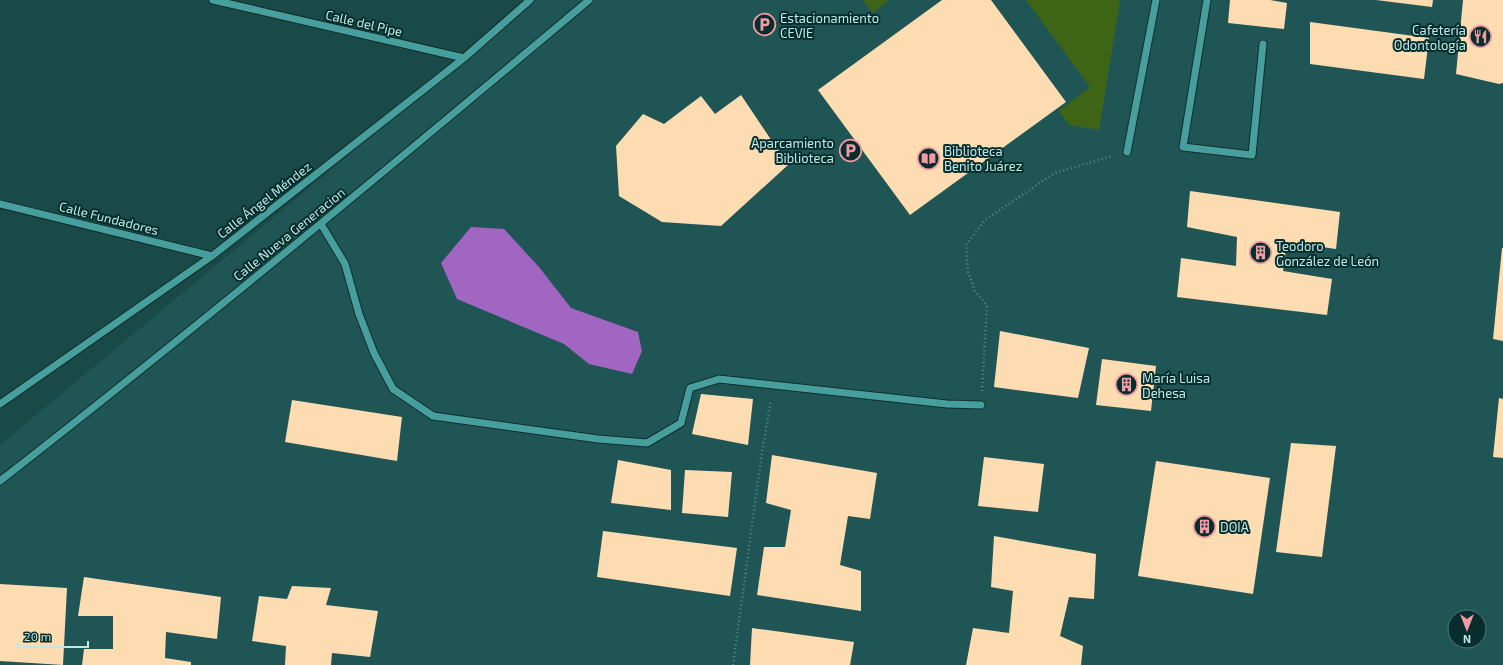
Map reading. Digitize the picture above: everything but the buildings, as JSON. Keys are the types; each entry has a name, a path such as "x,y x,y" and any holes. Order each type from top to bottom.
{"street":[{"name":"Calle del Pipe","path":"213,0 464,58"},
{"name":"Calle Ángel Méndez","path":"0,404 212,256 464,58 530,0"},
{"name":"Calle Nueva Generacion","path":"0,481 321,224 589,0"},
{"path":"1127,152 1156,0"},
{"path":"1207,0 1183,147 1252,156 1263,44"},
{"name":"Calle Fundadores","path":"0,204 212,256"},
{"path":"321,224 344,264 359,314 374,353 393,389 433,416 598,439 646,443 681,423 690,388 719,379 947,404 981,405"}],"path":[{"path":"981,405 987,306 975,291 968,272 966,245 985,220 1054,173 1127,152"},
{"path":"733,665 761,458 774,385"}],"shaded area":[{"path":"535,0 1503,0 1503,665 0,665 0,445"},
{"path":"471,227 504,229 539,267 571,308 638,332 642,351 632,374 589,364 564,344 457,299 441,263"}],"green space":[{"path":"863,0 889,0 873,13"},
{"path":"1026,0 1120,0 1099,130 1069,125 1059,111 1090,87"}],"place":[{"name":"Estacionamiento CEVIE","path":"764,25"},
{"name":"Cafetería Odontología","path":"1481,37"},
{"name":"Aparcamiento Biblioteca","path":"850,150"},
{"name":"Biblioteca Benito Juárez","path":"928,158"},
{"name":"Teodoro González de León","path":"1261,253"},
{"name":"María Luisa Dehesa","path":"1126,385"},
{"name":"DOIA","path":"1204,527"}]}
